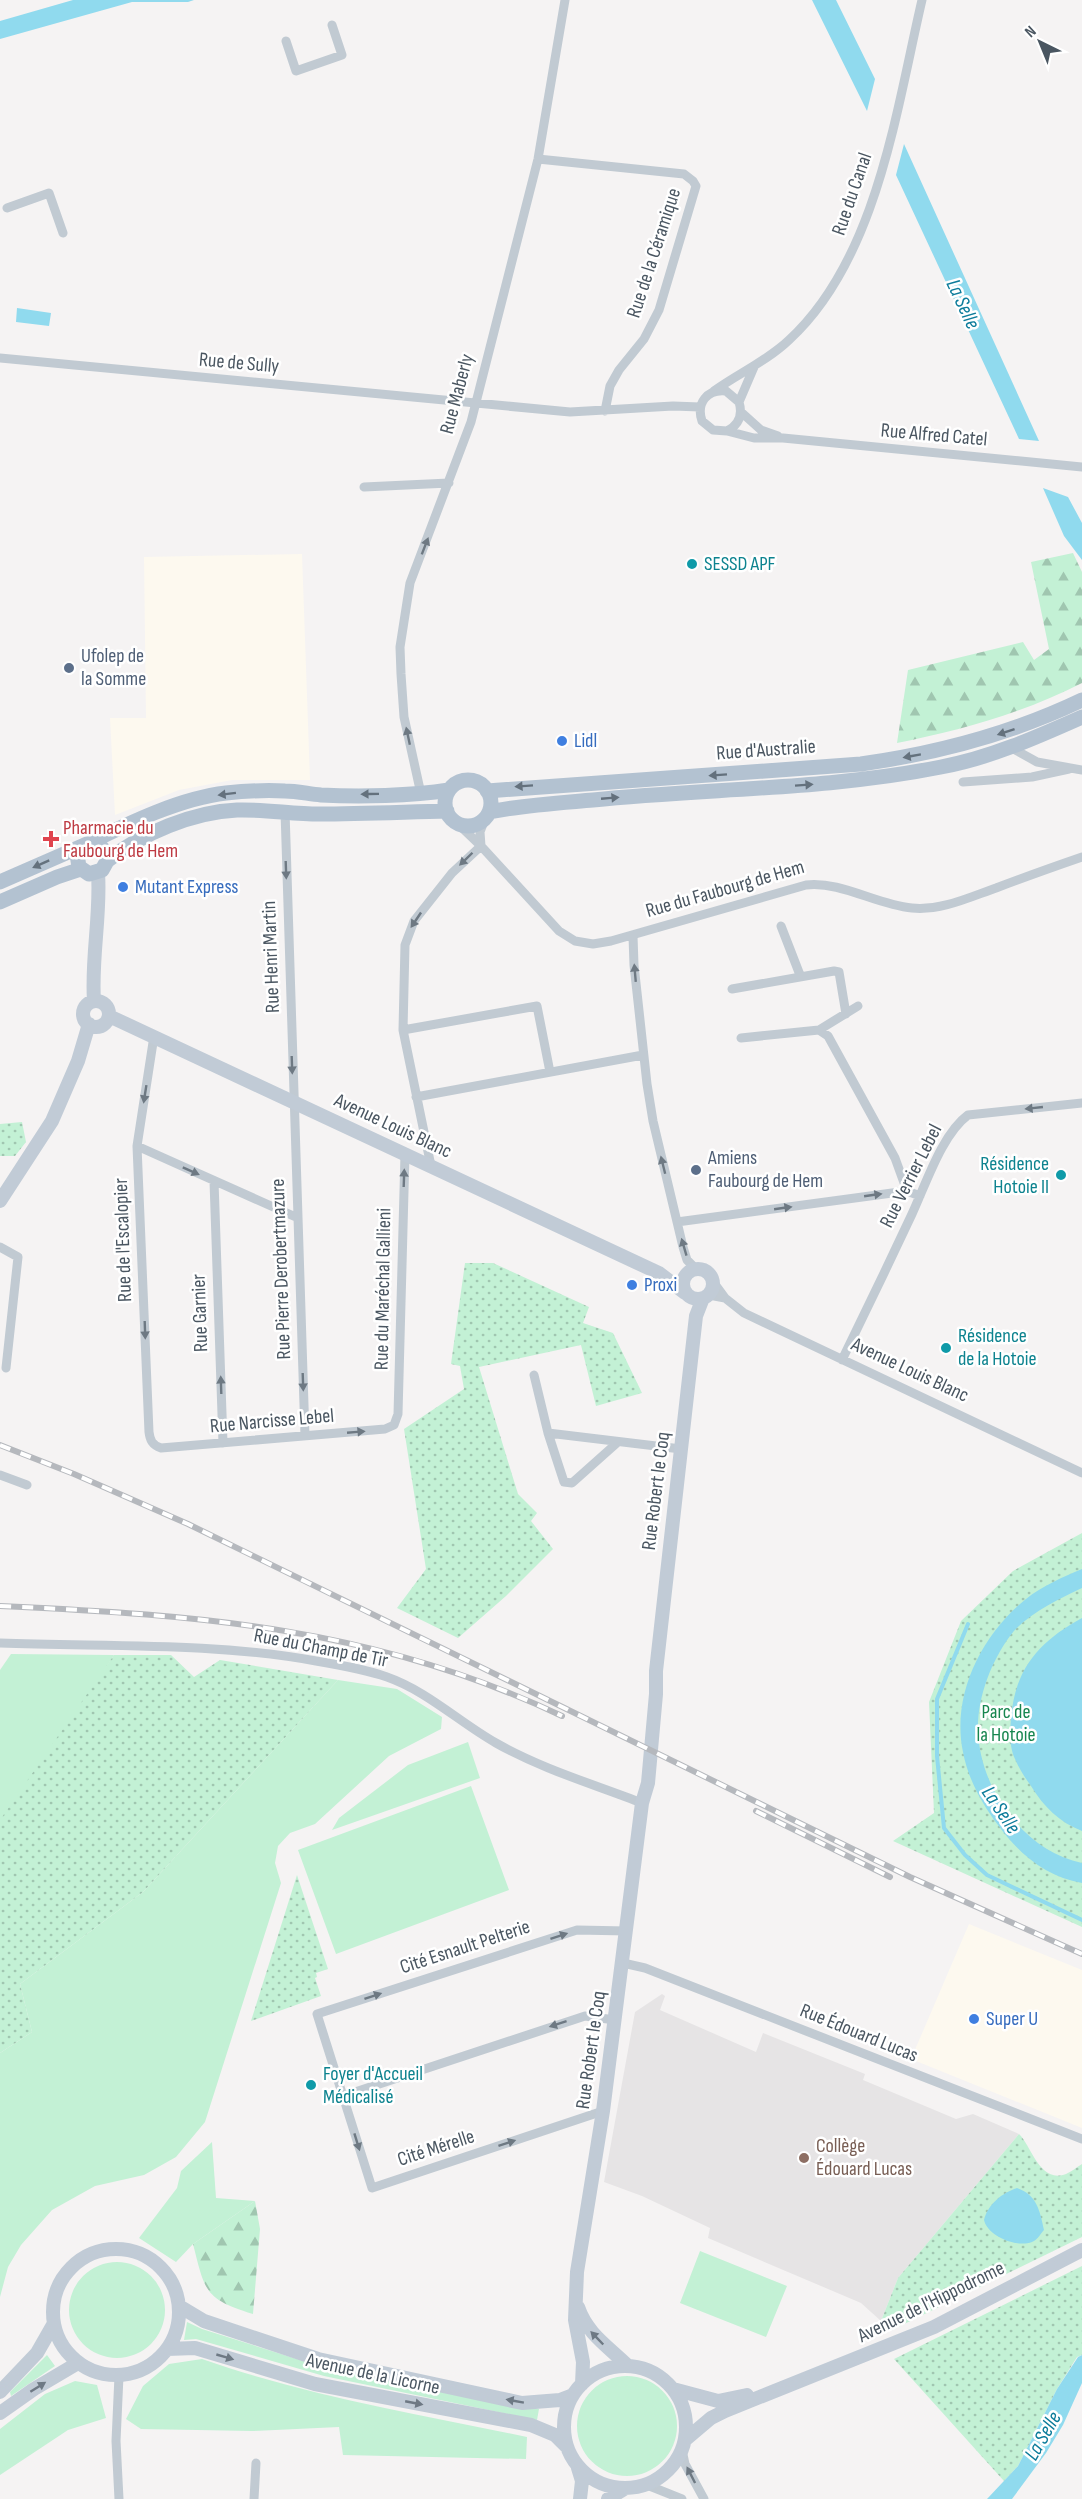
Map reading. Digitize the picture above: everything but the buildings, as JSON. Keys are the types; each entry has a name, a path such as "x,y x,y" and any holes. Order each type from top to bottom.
{"main road":[{"name":"Rue d'Australie","path":"487,791 861,764 914,757 1013,730 1082,700"},
{"name":"Rue d'Australie","path":"487,816 510,808 868,779 943,767 1010,747 1082,717"},
{"path":"85,844 76,859 81,869 89,873 102,867 131,845 169,827 203,815 238,810 452,817 471,826 487,816 491,805 487,791 472,780 459,782 449,790 446,797 452,817"},
{"path":"0,882 114,830 196,799 224,793 286,791 321,795 421,794 449,790"},
{"path":"85,844 96,843 104,848 93,982 94,1001"},
{"path":"0,902 81,869"},
{"path":"94,1001 105,1004 108,1016 99,1026 89,1024 84,1018 84,1009 94,1001"},
{"name":"Avenue Louis Blanc","path":"108,1016 294,1101 700,1293"},
{"path":"0,1201 52,1121 78,1061 89,1024"},
{"path":"691,1271 708,1272 700,1293"},
{"name":"Avenue Louis Blanc","path":"659,1273 691,1271"},
{"name":"Rue Robert le Coq","path":"582,2384 583,2362 575,2320 582,2229 603,2111 642,1803 642,1755 647,1708 656,1671 700,1293 682,1283 691,1271"},
{"path":"106,2249 127,2249 146,2256 163,2269 174,2286 179,2306 177,2328 168,2349 154,2363 137,2372 118,2376 97,2373 78,2363 66,2353 53,2325 52,2305 58,2285 70,2268 86,2255 106,2249"},
{"name":"Avenue de l'Hippodrome","path":"684,2445 711,2418 794,2382 934,2327 1082,2250"},
{"path":"576,2302 582,2320 590,2330 628,2366"},
{"name":"Avenue de la Licorne","path":"179,2306 204,2321 318,2359 522,2403 560,2400 573,2395"},
{"path":"0,2392 37,2353 53,2325"},
{"name":"Avenue de la Licorne","path":"168,2349 195,2348 315,2384 531,2426 555,2435 567,2447"},
{"path":"0,2413 34,2389 78,2363"},
{"path":"580,2499 582,2481 567,2447 564,2429 566,2412 573,2395 582,2384 603,2370 628,2366 653,2373 673,2390 685,2413 684,2445 668,2471 647,2485 624,2489 608,2499"},
{"name":"Avenue de l'Hippodrome","path":"673,2390 718,2401 794,2382"},
{"path":"578,2468 599,2483 624,2489"}],"street":[{"name":"Rue Maberly","path":"421,794 404,717 400,647 410,583 471,422 474,402 538,159 565,0"},
{"name":"Rue du Canal","path":"714,391 738,374 754,367 788,341 811,318 852,251 870,210 884,160 922,0"},
{"path":"286,41 296,71 342,55 332,25"},
{"name":"Rue de la Céramique","path":"538,159 684,174 696,186 659,310 644,339 619,370 610,386 605,411"},
{"path":"7,208 49,193 63,233"},
{"name":"Rue de Sully","path":"0,358 474,402"},
{"name":"Rue du Canal","path":"740,407 754,367"},
{"path":"714,391 732,393 740,407 737,423 720,432 707,427 700,414 700,407 705,397 714,391"},
{"path":"474,402 570,412 673,406 700,407"},
{"name":"Rue Alfred Catel","path":"740,407 761,430 783,438"},
{"name":"Rue Alfred Catel","path":"727,430 754,438 783,438 1082,467"},
{"path":"364,487 449,483"},
{"path":"1010,747 1037,762 1082,770"},
{"path":"963,782 1032,777 1069,769"},
{"name":"Rue Henri Martin","path":"285,812 294,1101"},
{"path":"431,1166 403,1030 405,945 414,921 452,873 481,846 480,832 487,816"},
{"name":"Rue du Faubourg de Hem","path":"452,817 560,932 568,938 593,944 633,936 806,885 822,884 896,906 916,909 933,907 958,901 1082,857"},
{"path":"781,926 800,975"},
{"path":"633,936 643,1055 653,1121 691,1271"},
{"path":"732,989 800,975 839,972 846,1014"},
{"path":"403,1030 537,1006 550,1072"},
{"path":"741,1038 819,1030 858,1006"},
{"path":"819,1030 835,1045 895,1158 908,1191"},
{"name":"Rue de l'Escalopier","path":"153,1444 149,1432 137,1146 154,1036"},
{"path":"416,1097 643,1055"},
{"name":"Rue Pierre Derobertmazure","path":"294,1101 305,1436"},
{"name":"Rue Verrier Lebel","path":"842,1360 920,1196 951,1133 959,1122 968,1115 1082,1103"},
{"path":"137,1146 297,1218"},
{"name":"Rue du Maréchal Gallieni","path":"394,1425 398,1414 405,1154"},
{"name":"Rue Garnier","path":"214,1181 222,1443"},
{"path":"677,1222 908,1191 920,1196"},
{"path":"0,1247 18,1257 6,1368"},
{"name":"Avenue Louis Blanc","path":"700,1293 725,1298 744,1313 1082,1473"},
{"path":"534,1375 548,1433 564,1482 572,1483 618,1442"},
{"name":"Rue Narcisse Lebel","path":"153,1444 161,1448 385,1429 394,1425"},
{"path":"548,1433 681,1449"},
{"path":"0,1475 27,1485"},
{"name":"Rue du Champ de Tir","path":"0,1643 150,1644 235,1650 290,1656 380,1675 414,1690 496,1743 519,1755 642,1803"},
{"name":"Cité Esnault Pelterie","path":"343,2096 317,2014 577,1930 627,1931"},
{"name":"Rue Édouard Lucas","path":"623,1963 645,1968 1082,2139"},
{"path":"343,2096 585,2016 615,2020"},
{"name":"Cité Mérelle","path":"343,2096 372,2188 603,2111"},
{"path":"118,2376 116,2441 119,2499"},
{"path":"684,2445 685,2464 704,2499"},
{"path":"254,2499 256,2463"},
{"path":"647,2485 682,2499"}],"shaded area":[{"path":"302,554 310,780 232,780 179,790 115,815 110,718 146,718 144,557"},
{"path":"969,1924 1082,1970 1082,2128 911,2059"},
{"name":"Collège Édouard Lucas","path":"662,1994 665,1996 660,2010 756,2052 763,2033 865,2074 863,2080 956,2119 973,2114 1019,2134 898,2278 881,2321 861,2303 708,2238 710,2228 642,2196 604,2182 635,2012"}],"green space":[{"path":"1073,553 1082,572 1082,683 1015,712 944,733 897,743 908,670 1023,642 1034,660 1049,649 1031,562"},
{"path":"22,1122 26,1142 15,1156 0,1156 0,1124"},
{"path":"465,1263 493,1263 589,1307 583,1323 613,1333 642,1393 596,1406 581,1345 479,1367 518,1494 537,1513 531,1521 553,1549 506,1596 458,1638 397,1608 426,1569 404,1429 464,1389 460,1366 451,1364"},
{"name":"Parc de la Hotoie","path":"1082,1533 1082,1927 893,1841 934,1813 929,1702 961,1621 1013,1571"},
{"path":"11,1654 114,1655 0,1835 0,1670"},
{"path":"114,1655 171,1655 194,1677 220,1660 338,1680 143,1892 20,1984 32,2032 0,2053 0,1820"},
{"path":"338,1680 397,1689 442,1717 441,1729 389,1756 315,1824 290,1833 278,1846 275,1863 281,1883 205,2122 176,2157 144,2175 95,2186 52,2210 21,2245 8,2267 0,2297 0,2053 32,2032 20,1984 143,1892"},
{"path":"468,1742 480,1778 332,1830 339,1818 408,1765"},
{"path":"471,1786 509,1890 336,1954 298,1850"},
{"path":"297,1875 328,1969 316,1973 315,1978 321,1996 251,2021"},
{"path":"1019,2134 1038,2163 1050,2174 1057,2176 1066,2174 1082,2164 1082,2237 894,2329 881,2321 898,2278"},
{"path":"212,2142 216,2198 255,2201 193,2244 176,2262 139,2238 177,2188 181,2171"},
{"path":"255,2201 260,2229 253,2314 225,2303 209,2291 204,2283 193,2244"},
{"path":"700,2251 787,2286 766,2337 680,2303"},
{"path":"117,2262 135,2265 151,2276 162,2292 165,2310 162,2328 151,2344 135,2355 117,2358 99,2355 83,2344 72,2328 69,2310 72,2292 83,2276 99,2265"},
{"path":"1082,2266 1082,2355 1077,2357 1057,2389 1018,2466 1004,2481 894,2359"},
{"path":"187,2322 202,2329 319,2366 539,2409 537,2420 324,2376 196,2339 184,2340"},
{"path":"47,2355 55,2366 11,2396 10,2392"},
{"path":"202,2359 322,2394 527,2437 526,2459 343,2455 339,2427 252,2431 141,2429 126,2419 143,2386 169,2364"},
{"path":"627,2376 655,2384 669,2398 677,2426 669,2454 655,2468 627,2476 599,2468 585,2454 577,2426 585,2398 599,2384"},
{"path":"75,2381 97,2385 106,2418 68,2430 0,2475 0,2429 45,2394"}],"water":[{"path":"73,0 194,0 188,2 132,2 0,39 0,21"},
{"path":"812,0 836,0 875,79 867,111"},
{"name":"La Selle","path":"904,144 1039,441 1019,439 896,175"},
{"path":"17,308 51,313 49,326 16,322"},
{"path":"1043,488 1068,497 1082,523 1082,560 1064,536"},
{"name":"La Selle","path":"1082,1569 1082,1588 1033,1614 1016,1628 1003,1646 991,1669 983,1693 978,1731 987,1774 996,1795 1009,1814 1024,1831 1042,1845 1061,1856 1082,1863 1082,1883 1045,1870 1024,1855 1006,1836 976,1791 965,1762 960,1730 966,1688 974,1667 996,1630 1010,1613 1032,1594"},
{"path":"1082,1618 1082,1831 1059,1818 1036,1794 1015,1759 1010,1733 1013,1700 1024,1670 1032,1658 1054,1636"},
{"path":"1017,2188 1033,2199 1039,2210 1044,2230 1035,2240 1028,2243 1005,2240 991,2232 984,2220 996,2200"},
{"name":"La Selle","path":"1082,2355 1082,2383 1063,2425 1046,2453 1012,2499 987,2499 1018,2466 1057,2389 1078,2357"}],"waterway":[{"path":"968,1624 937,1699 937,1756 944,1828 965,1855 987,1875 1082,1920"}],"railway":[{"path":"0,1445 74,1474 188,1524 910,1877 1082,1954"},
{"path":"0,1606 147,1615 287,1631 356,1645 424,1663 493,1686 562,1716"},
{"path":"756,1811 890,1877"}],"place":[{"name":"SESSD APF","path":"692,564"},
{"name":"Ufolep de la Somme","path":"69,668"},
{"name":"Lidl","path":"562,741"},
{"name":"Pharmacie du Faubourg de Hem","path":"51,839"},
{"name":"Mutant Express","path":"123,887"},
{"name":"Amiens Faubourg de Hem","path":"696,1170"},
{"name":"Résidence Hotoie II","path":"1061,1175"},
{"name":"Proxi","path":"632,1285"},
{"name":"Résidence de la Hotoie","path":"946,1348"},
{"name":"Super U","path":"974,2019"},
{"name":"Foyer d'Accueil Médicalisé","path":"311,2085"},
{"name":"Collège Édouard Lucas","path":"804,2158"}]}
